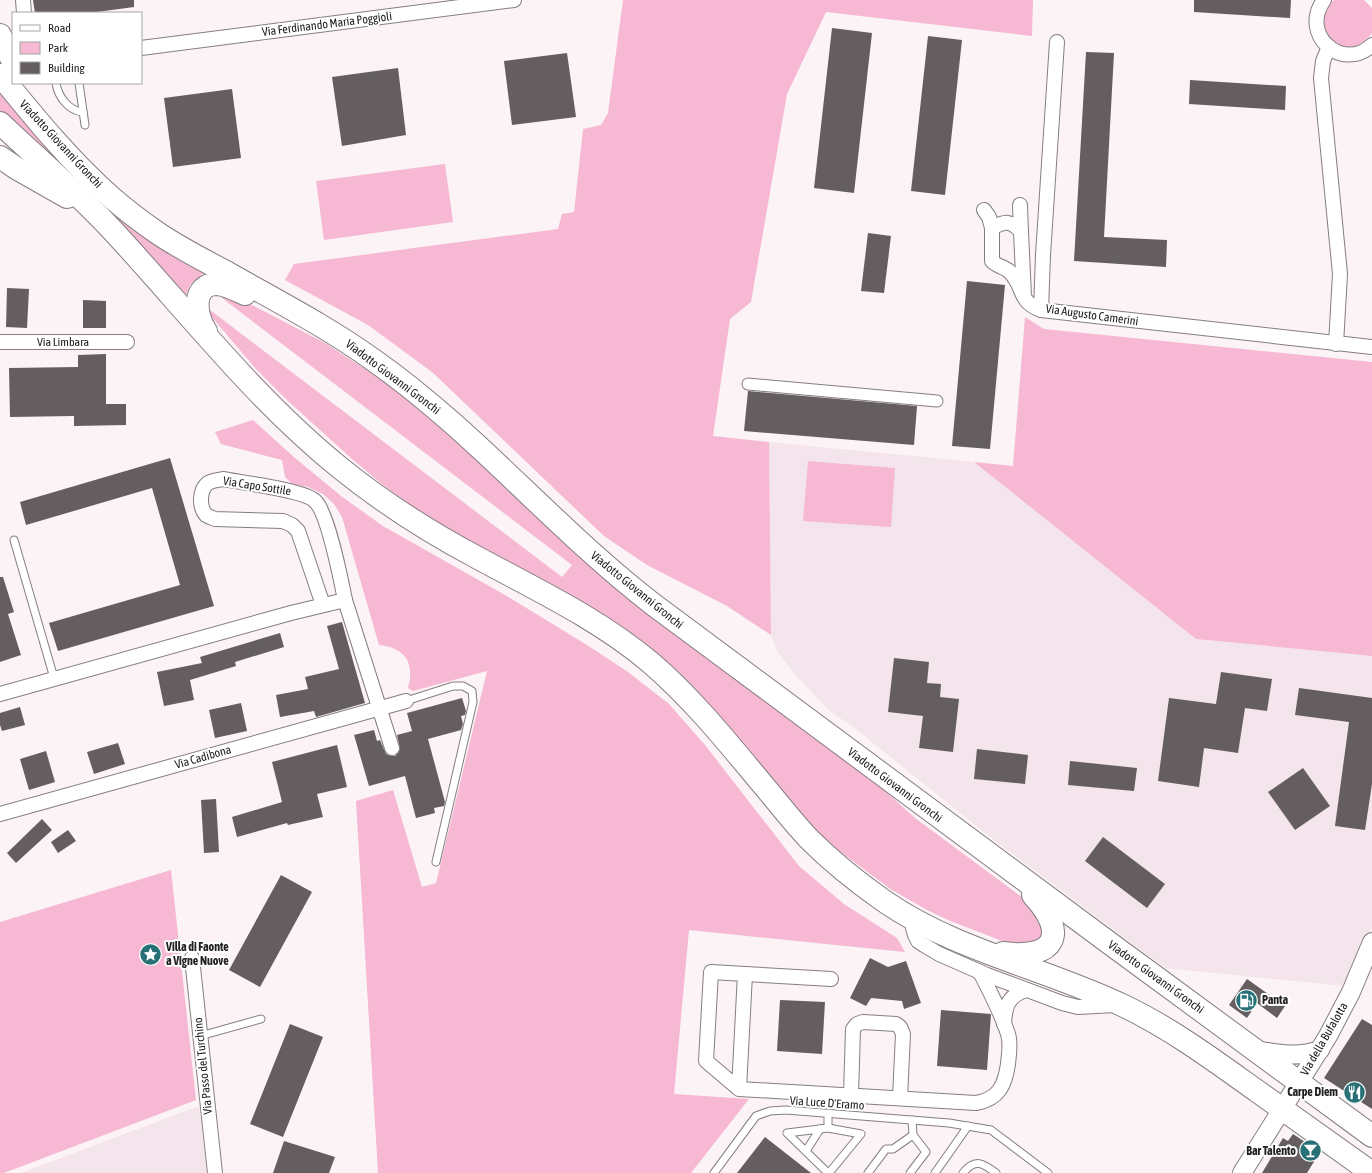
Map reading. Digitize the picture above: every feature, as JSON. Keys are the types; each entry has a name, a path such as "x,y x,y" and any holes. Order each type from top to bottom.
{"main road":[{"path":"0,35 12,60"},
{"name":"Viadotto Giovanni Gronchi","path":"0,75 65,152 102,189 136,218 186,250 306,317 372,358 416,392 470,438 592,554 642,596 984,851 1372,1136"},
{"path":"23,84 43,127"},
{"name":"Viadotto Giovanni Gronchi","path":"0,123 96,213 242,377 273,409 313,446 377,497 462,549 578,613 611,633 638,652 674,683 694,704 792,819 827,856 855,880 913,919 963,943 1094,993 1122,1005 1157,1024 1194,1046 1372,1173"},
{"path":"0,157 16,168 96,213"},
{"path":"242,377 203,327 198,316 197,307 199,294 202,290 213,284 222,285 306,317"},
{"path":"963,943 996,952 1023,954 1042,950 1051,944 1053,939 1054,929 1051,920 1042,906 1026,888 984,851"}],"street":[{"path":"23,0 24,12"},
{"name":"Via Ferdinando Maria Poggioli","path":"142,48 514,0"},
{"path":"1324,0 1318,11 1316,22 1320,36 1329,47 1342,53 1354,54 1361,52 1372,45"},
{"name":"Via Augusto Camerini","path":"1057,42 1043,255 1041,310 1372,348"},
{"path":"1329,47 1322,64 1321,78 1340,274 1336,344"},
{"path":"1020,204 1024,296"},
{"path":"984,210 989,217 992,228 993,263 1011,273 1029,304 1041,310"},
{"path":"992,228 1000,223 1009,223 1014,225 1021,232"},
{"name":"Via Limbara","path":"0,342 127,342"},
{"path":"748,384 937,400"},
{"name":"Via Capo Sottile","path":"323,605 296,528 292,524 283,522 215,519 207,516 203,510 201,494 204,487 209,482 224,479 298,493 315,501 325,519 345,600"},
{"path":"0,694 54,678 345,600 392,748"},
{"name":"Via Cadibona","path":"0,814 406,701"},
{"path":"913,919 913,928 918,941 939,954 980,972 1062,1003 1078,1007 1122,1005"},
{"name":"Via della Bufalotta","path":"1242,1173 1320,1050 1346,1002 1372,942"},
{"name":"Via Passo del Turchino","path":"192,958 215,1173"},
{"path":"831,979 711,972 706,1061 739,1089 976,1103 990,1098 1001,1089 1005,1080 1009,1046 1008,1034 994,999 980,972"},
{"path":"739,1089 745,974"},
{"path":"1004,1024 1006,1006 1016,994 1026,990"},
{"path":"851,1095 853,1029 857,1024 863,1022 896,1024 900,1027 903,1034 900,1098"},
{"path":"1254,1049 1295,1056 1309,1054 1320,1050"}],"lane":[{"path":"56,84 64,101 77,112 83,112"},
{"path":"79,84 85,125"},
{"path":"14,540 54,678"},
{"path":"406,701 453,686 463,686 472,691 473,702 436,862"},
{"path":"200,1036 261,1018"},
{"name":"Via Luce D'Eramo","path":"714,1173 756,1116 770,1111 786,1110 949,1123 990,1130 1048,1173"},
{"path":"806,1151 824,1129 828,1113"},
{"path":"910,1173 926,1152 913,1134 912,1120"},
{"path":"935,1173 968,1126"},
{"path":"824,1129 861,1134 828,1173 806,1151 787,1133 824,1129"},
{"path":"868,1173 886,1149 893,1149 913,1134"},
{"path":"963,1173 967,1167 975,1163 985,1165 996,1173"}],"shaded area":[{"path":"769,442 974,462 1196,639 1372,656 1372,927 1366,945 1345,986 1165,968 985,833 857,730 830,711 797,677 777,651 771,635"},
{"path":"199,1106 207,1173 21,1173"}],"green space":[{"path":"623,0 1033,0 1032,36 826,12 787,94 751,302 730,319 713,436 769,442 771,635 727,606 647,565 604,536 432,372 368,325 285,280 294,264 558,229 562,214 574,212 583,129 601,125 608,113"},
{"path":"1334,0 1364,0 1372,8 1372,33 1363,42 1353,47 1344,46 1336,43 1329,36 1325,28 1324,18 1326,9"},
{"path":"0,88 206,271 190,285 184,300 0,113"},
{"path":"445,164 453,222 324,240 316,181"},
{"path":"229,293 325,343 407,396 874,781 915,818 1042,912 1045,941 1015,946 948,920 892,890 823,839 719,720 432,521 383,485 288,401 256,369 210,315 210,310 562,577 572,565 222,298 225,294"},
{"path":"1025,317 1044,329 1372,362 1372,656 1196,639 974,462 1013,466"},
{"path":"253,420 295,458 341,496 383,526 505,595 587,645 628,672 669,704 705,745 799,866 844,904 897,938 905,952 689,930 674,1094 749,1099 691,1173 378,1173 356,801 393,790 422,887 436,883 487,671 413,691 408,688 410,671 406,658 395,649 379,645 342,517 334,504 323,494 308,487 292,484 285,477 282,460 221,444 215,432"},
{"path":"808,461 895,468 891,527 803,521"},
{"path":"171,870 196,1100 4,1173 0,1173 0,922"}],"building":[{"path":"33,0 134,0 134,7 96,12 35,12"},
{"path":"1194,0 1291,0 1290,18 1194,12"},
{"path":"832,28 872,33 854,193 814,188"},
{"path":"928,36 962,40 945,195 911,191"},
{"path":"1086,52 1114,53 1104,237 1167,240 1166,267 1074,261"},
{"path":"567,53 576,117 512,125 504,61"},
{"path":"398,68 406,135 342,146 332,77"},
{"path":"1190,80 1286,86 1285,110 1189,104"},
{"path":"232,89 241,158 173,167 164,98"},
{"path":"868,233 891,236 884,293 861,291"},
{"path":"967,281 1005,285 990,449 952,446"},
{"path":"7,288 29,289 27,328 6,327"},
{"path":"83,300 106,301 106,328 83,328"},
{"path":"106,354 106,404 126,404 126,425 74,426 74,416 10,417 9,368 78,367 78,355"},
{"path":"748,391 917,406 914,445 744,431"},
{"path":"170,458 214,606 58,651 49,623 180,585 152,488 26,525 20,502"},
{"path":"0,577 3,577 14,612 8,614 21,655 0,662"},
{"path":"342,622 365,703 316,717 314,711 280,717 276,695 308,689 305,677 339,669 327,626"},
{"path":"280,633 284,647 235,662 236,666 190,680 194,700 164,706 157,672 202,663 200,657"},
{"path":"894,658 929,662 927,683 941,684 940,697 959,699 953,752 919,748 923,716 888,712"},
{"path":"1221,672 1272,679 1267,711 1245,708 1238,753 1204,748 1199,787 1158,781 1169,698 1216,704"},
{"path":"1299,688 1372,698 1372,784 1365,830 1335,826 1349,722 1295,715"},
{"path":"462,698 466,711 465,715 461,716 463,724 461,730 428,739 445,802 444,806 434,808 435,813 416,818 405,776 369,786 354,735 374,730 377,741 380,740 386,754 395,756 400,749 397,735 412,731 407,713"},
{"path":"241,703 247,731 215,738 209,710"},
{"path":"20,707 25,725 2,731 0,725 0,713"},
{"path":"118,743 125,764 94,774 87,752"},
{"path":"337,745 347,787 317,794 323,817 288,825 287,823 237,837 232,817 282,802 272,762"},
{"path":"977,749 1028,755 1025,784 974,779"},
{"path":"46,751 55,782 29,790 20,759"},
{"path":"1070,761 1137,768 1134,791 1068,785"},
{"path":"1303,768 1330,806 1295,830 1268,792"},
{"path":"216,799 219,852 204,853 201,800"},
{"path":"42,819 52,830 16,863 7,853"},
{"path":"68,830 76,841 58,853 51,842"},
{"path":"1103,837 1165,884 1147,908 1085,861"},
{"path":"281,875 312,892 260,987 229,970"},
{"path":"870,958 888,967 906,961 921,1003 904,1009 902,1001 871,998 866,1006 850,998"},
{"path":"1247,979 1285,1006 1277,1018 1257,1003 1247,1018 1229,1005"},
{"path":"780,1000 825,1002 822,1054 777,1051"},
{"path":"941,1010 991,1014 987,1070 937,1066"},
{"path":"1362,1019 1372,1025 1372,1109 1324,1078"},
{"path":"290,1024 323,1037 283,1137 250,1124"},
{"path":"1293,1134 1320,1152 1307,1173 1262,1173 1283,1138 1288,1141"},
{"path":"765,1137 811,1173 737,1173"},
{"path":"284,1141 335,1157 329,1173 273,1173"}],"place":[{"name":"Villa di Faonte a Vigne Nuove","path":"150,954"},
{"name":"Panta","path":"1246,1000"},
{"name":"Carpe Diem","path":"1354,1092"},
{"name":"Bar Talento","path":"1311,1151"}]}
